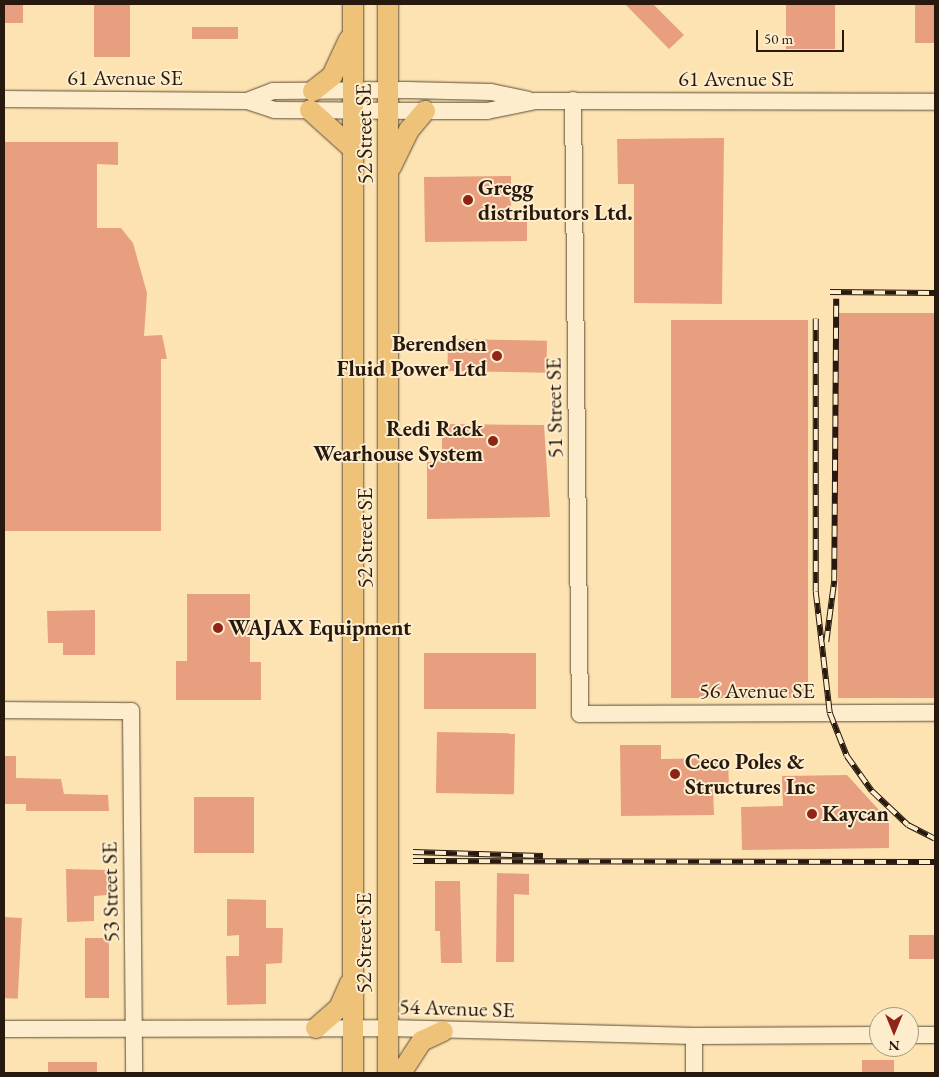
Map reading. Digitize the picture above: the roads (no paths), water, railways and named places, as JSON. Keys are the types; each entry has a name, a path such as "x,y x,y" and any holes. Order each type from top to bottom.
{"main road":[{"name":"52 Street SE","path":"353,4 353,1073"},
{"name":"52 Street SE","path":"388,4 388,1073"},
{"path":"353,29 332,76 312,101 353,149"},
{"path":"389,171 409,130 425,111"},
{"path":"316,1028 339,1008 353,977"},
{"path":"401,1073 422,1041 443,1031"}],"street":[{"name":"61 Avenue SE","path":"353,101 387,90 491,92 536,101"},
{"name":"61 Avenue SE","path":"4,99 247,101 273,91 312,101 353,101 388,111 487,111 536,101 573,100 935,102"},
{"name":"51 Street SE","path":"573,100 580,714"},
{"name":"53 Street SE","path":"4,710 131,710 134,1073"},
{"name":"56 Avenue SE","path":"580,714 935,713"},
{"name":"54 Avenue SE","path":"4,1029 388,1028 443,1031 694,1036 869,1035"},
{"path":"919,1035 935,1035"},
{"path":"694,1036 694,1073"}],"railway":[{"path":"830,292 935,293"},
{"path":"826,642 834,581 836,299"},
{"path":"816,319 816,592 830,713 847,756 872,791 908,825 935,839"},
{"path":"413,852 543,856"},
{"path":"413,861 935,862"}],"place":[{"name":"Gregg distributors Ltd.","path":"468,200"},
{"name":"Berendsen Fluid Power Ltd","path":"497,356"},
{"name":"Redi Rack Wearhouse System","path":"493,441"},
{"name":"WAJAX Equipment","path":"218,628"},
{"name":"Ceco Poles & Structures Inc","path":"675,774"},
{"name":"Kaycan","path":"812,814"}]}
